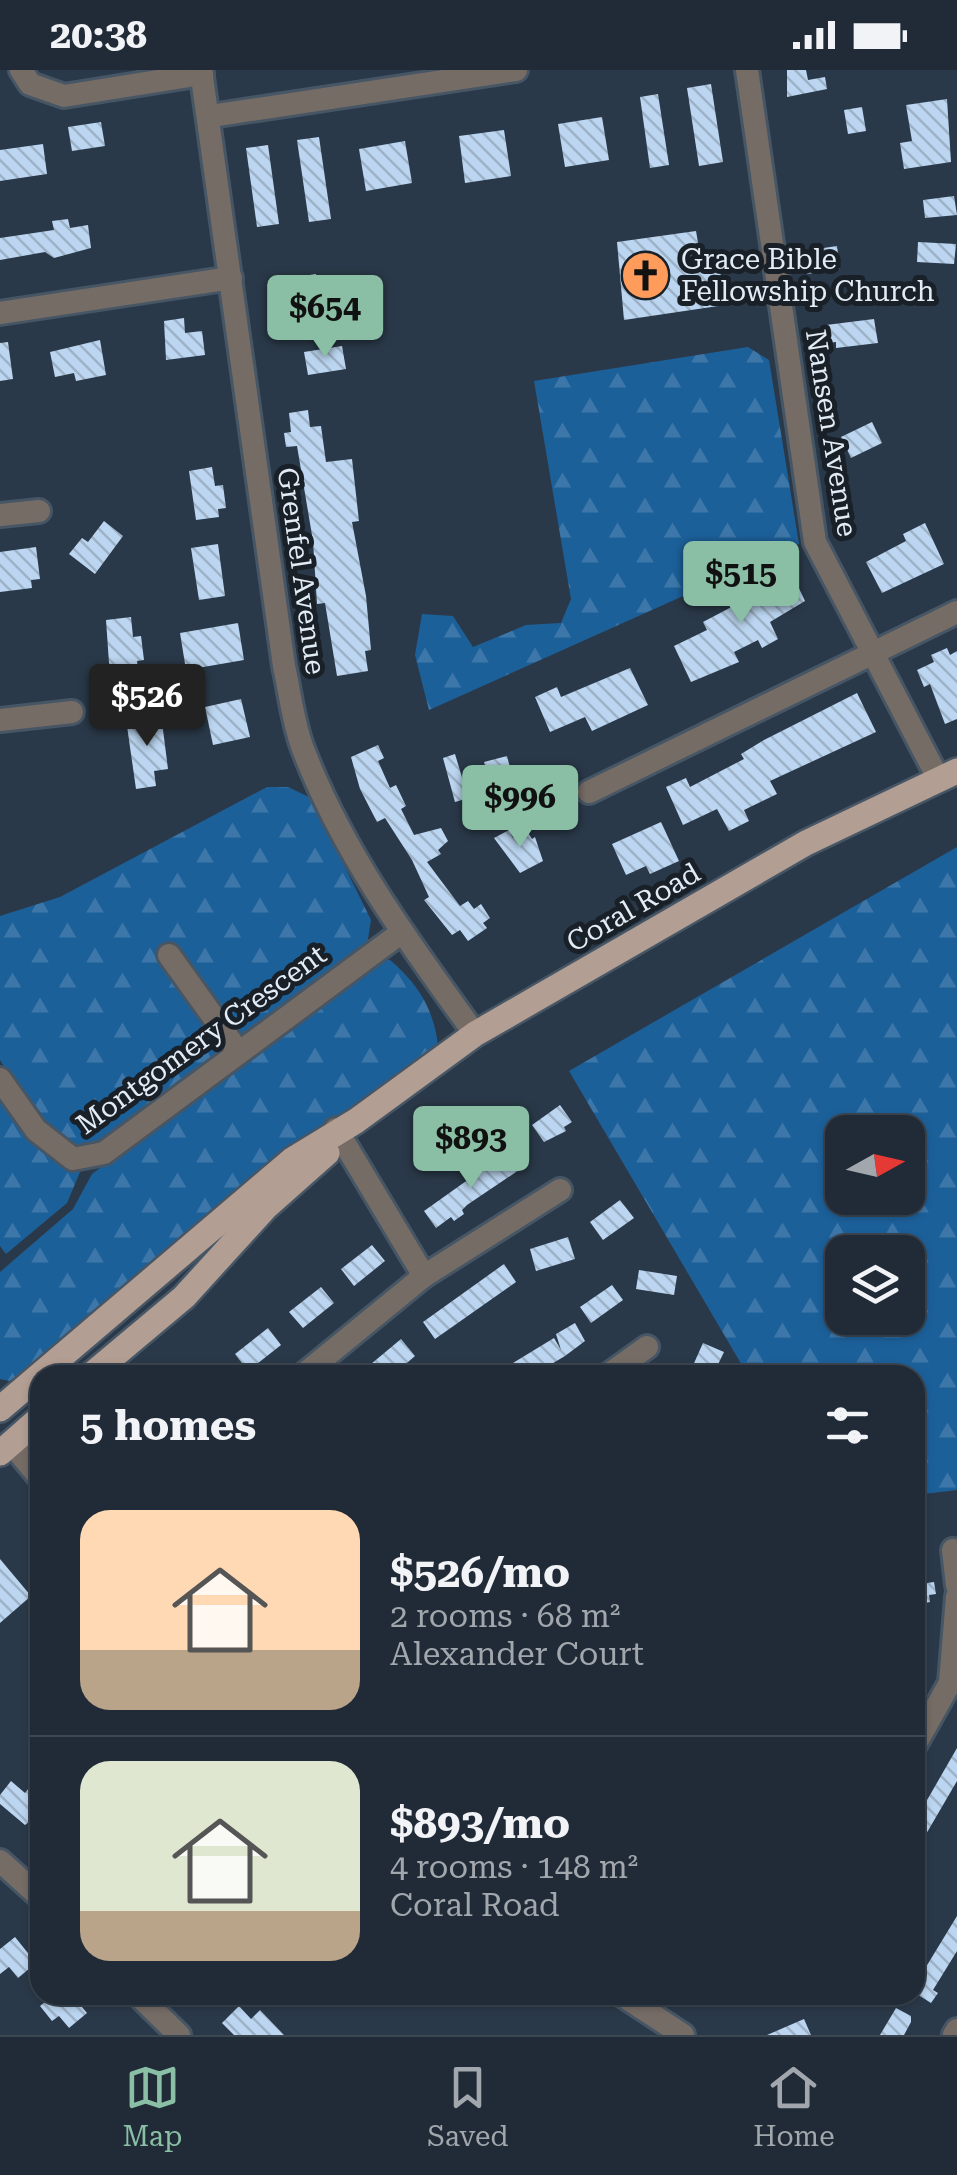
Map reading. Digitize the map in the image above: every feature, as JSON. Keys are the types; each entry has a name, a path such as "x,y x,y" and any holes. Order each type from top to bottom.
{"main road":[{"name":"Coral Road","path":"52,1365 278,1172 345,1130 475,1034 806,844 948,775"},
{"name":"Coral Road","path":"102,1365 184,1297 265,1208 345,1130"},
{"name":"Coral Road","path":"0,1409 30,1383"},
{"path":"4,1442 30,1425"}],"street":[{"path":"21,70 30,84 64,96 202,72"},
{"path":"211,116 516,70"},
{"name":"Nansen Avenue","path":"747,70 816,542 872,652 948,775"},
{"name":"Grenfel Avenue","path":"202,72 284,666 302,746 334,820 402,932 475,1034"},
{"path":"0,313 230,278"},
{"path":"0,515 40,511"},
{"path":"589,792 957,612"},
{"path":"0,720 72,712"},
{"name":"Montgomery Crescent","path":"0,1079 36,1130 72,1159 88,1159 104,1153 237,1050 402,932"},
{"path":"170,955 237,1050"},
{"path":"345,1130 424,1276"},
{"path":"316,1365 424,1276 560,1190"},
{"path":"622,1365 647,1347"},
{"path":"4,1442 30,1468"},
{"path":"952,1550 957,1585"},
{"path":"925,1730 950,1683 957,1597"},
{"path":"925,1708 936,1715"},
{"path":"0,1860 30,1888"},
{"path":"148,2005 178,2035"},
{"path":"637,2005 683,2035"}],"green space":[{"path":"748,347 769,360 799,544 429,710 415,655 422,614 453,616 473,647 526,625 561,623 571,599 534,381"},
{"path":"267,787 288,787 311,798 371,920 366,951 249,1033 219,1039 214,1062 103,1150 81,1153 38,1123 0,1060 0,916 60,897"},
{"path":"957,847 957,1490 925,1494 925,1365 742,1365 569,1071"},
{"path":"375,960 390,960 409,978 428,1009 438,1046 39,1365 30,1365 30,1371 9,1381 0,1379 0,1272 73,1209 92,1174"},
{"path":"0,1092 65,1165 80,1172 67,1203 6,1254 0,1246"}],"building":[{"path":"787,70 806,70 808,80 825,77 827,89 787,97"},
{"path":"711,84 723,162 699,166 687,88"},
{"path":"658,94 669,165 650,168 640,97"},
{"path":"947,99 951,162 904,169 900,143 912,141 906,105"},
{"path":"862,107 866,131 848,134 844,110"},
{"path":"602,117 609,160 565,167 558,124"},
{"path":"101,122 105,146 72,151 68,127"},
{"path":"504,130 511,176 465,183 459,136"},
{"path":"319,137 331,219 309,222 297,140"},
{"path":"405,141 412,183 366,191 359,149"},
{"path":"43,144 47,174 0,181 0,150"},
{"path":"268,145 279,224 257,227 246,148"},
{"path":"954,196 957,215 925,218 923,200"},
{"path":"68,219 70,228 88,225 91,248 54,258 45,252 0,260 0,238 54,230 52,221"},
{"name":"Grace Bible Fellowship Church","path":"696,231 703,272 720,270 725,305 624,320 617,242"},
{"path":"918,242 956,244 954,264 917,262"},
{"path":"837,246 840,269 807,274 804,251"},
{"path":"316,274 319,297 299,300 302,320 282,322 276,280"},
{"path":"184,318 185,333 202,331 205,355 166,360 164,321"},
{"path":"874,319 878,343 836,348 836,342 828,343 826,325"},
{"path":"100,340 106,375 76,381 74,373 55,377 50,352"},
{"path":"8,342 13,379 0,381 0,343"},
{"path":"342,346 346,369 308,375 304,352"},
{"path":"308,410 310,427 321,426 326,462 352,459 359,521 352,522 366,596 371,650 365,651 368,671 337,676 325,603 317,604 313,541 297,446 286,447 284,433 291,432 289,413"},
{"path":"872,422 882,443 851,458 841,437"},
{"path":"212,467 215,486 223,485 226,508 218,509 219,517 196,520 189,471"},
{"path":"104,521 123,536 95,574 69,554 82,538 88,542"},
{"path":"925,523 944,564 882,593 866,562 906,541 903,534"},
{"path":"218,544 225,596 199,600 191,548"},
{"path":"36,547 40,579 31,580 32,588 0,592 0,552"},
{"path":"787,563 805,601 770,622 778,639 762,648 758,640 734,652 739,662 691,682 674,646 707,630 703,622 769,582 765,574"},
{"path":"131,617 133,637 141,636 144,660 137,661 139,677 120,679 119,668 113,669 109,663 106,620"},
{"path":"238,623 244,660 186,670 180,633"},
{"path":"947,648 950,655 957,651 957,719 945,724 930,684 924,687 917,670 934,662 931,655"},
{"path":"630,668 648,705 592,731 585,717 550,732 535,697 557,687 561,697"},
{"path":"857,693 876,732 770,781 777,794 744,810 749,821 729,831 717,809 683,825 666,787 686,778 690,787 744,759 741,754 764,740"},
{"path":"241,699 250,737 213,745 205,707"},
{"path":"161,714 168,769 154,771 156,786 136,789 126,719"},
{"path":"378,745 384,758 378,761 390,788 396,785 406,806 401,809 414,835 441,828 448,841 438,850 441,854 427,862 460,906 468,901 474,909 481,904 490,918 483,923 487,928 468,941 460,930 452,935 424,900 429,897 412,860 385,818 377,822 360,789 351,757"},
{"path":"455,754 464,784 488,778 484,762 507,756 512,775 518,774 522,787 528,785 533,802 497,812 493,797 487,798 486,793 455,802 443,758"},
{"path":"661,822 679,861 650,874 646,866 626,875 612,844"},
{"path":"509,830 513,838 527,831 532,839 535,837 543,861 520,873 494,838"},
{"path":"560,1105 572,1122 564,1127 566,1131 544,1142 532,1125"},
{"path":"507,1152 519,1170 467,1205 462,1210 464,1214 454,1221 451,1217 436,1228 424,1211"},
{"path":"620,1200 634,1218 603,1240 590,1222"},
{"path":"568,1237 575,1259 536,1271 530,1249"},
{"path":"372,1245 385,1261 354,1286 341,1269"},
{"path":"504,1264 516,1282 435,1339 423,1322"},
{"path":"639,1270 677,1276 674,1295 636,1289"},
{"path":"612,1285 623,1300 591,1323 580,1307"},
{"path":"321,1287 334,1303 303,1328 289,1312"},
{"path":"575,1323 585,1341 550,1365 509,1365 554,1338 561,1350 556,1334"},
{"path":"268,1328 281,1345 256,1365 243,1365 235,1354"},
{"path":"401,1339 415,1356 404,1365 371,1364"},
{"path":"703,1343 724,1352 718,1365 693,1365"},
{"path":"0,1559 30,1597 0,1623"},
{"path":"925,1570 927,1583 934,1582 936,1594 929,1595 930,1602 925,1603"},
{"path":"957,1748 957,1781 925,1836 925,1804"},
{"path":"11,1781 25,1793 30,1787 30,1821 25,1825 0,1804 0,1795"},
{"path":"957,1916 957,1951 933,1990 938,1993 931,2003 925,1999 925,1969"},
{"path":"15,1937 30,1956 30,1968 18,1978 9,1967 0,1974 0,1949"},
{"path":"80,2005 87,2013 69,2028 59,2016 52,2021 40,2006"},
{"path":"239,2006 251,2019 260,2010 284,2035 234,2035 222,2023"},
{"path":"896,2008 911,2016 904,2035 880,2035"},
{"path":"804,2019 811,2035 767,2035"}],"place":[{"name":"Grace Bible Fellowship Church","path":"646,275"}]}
